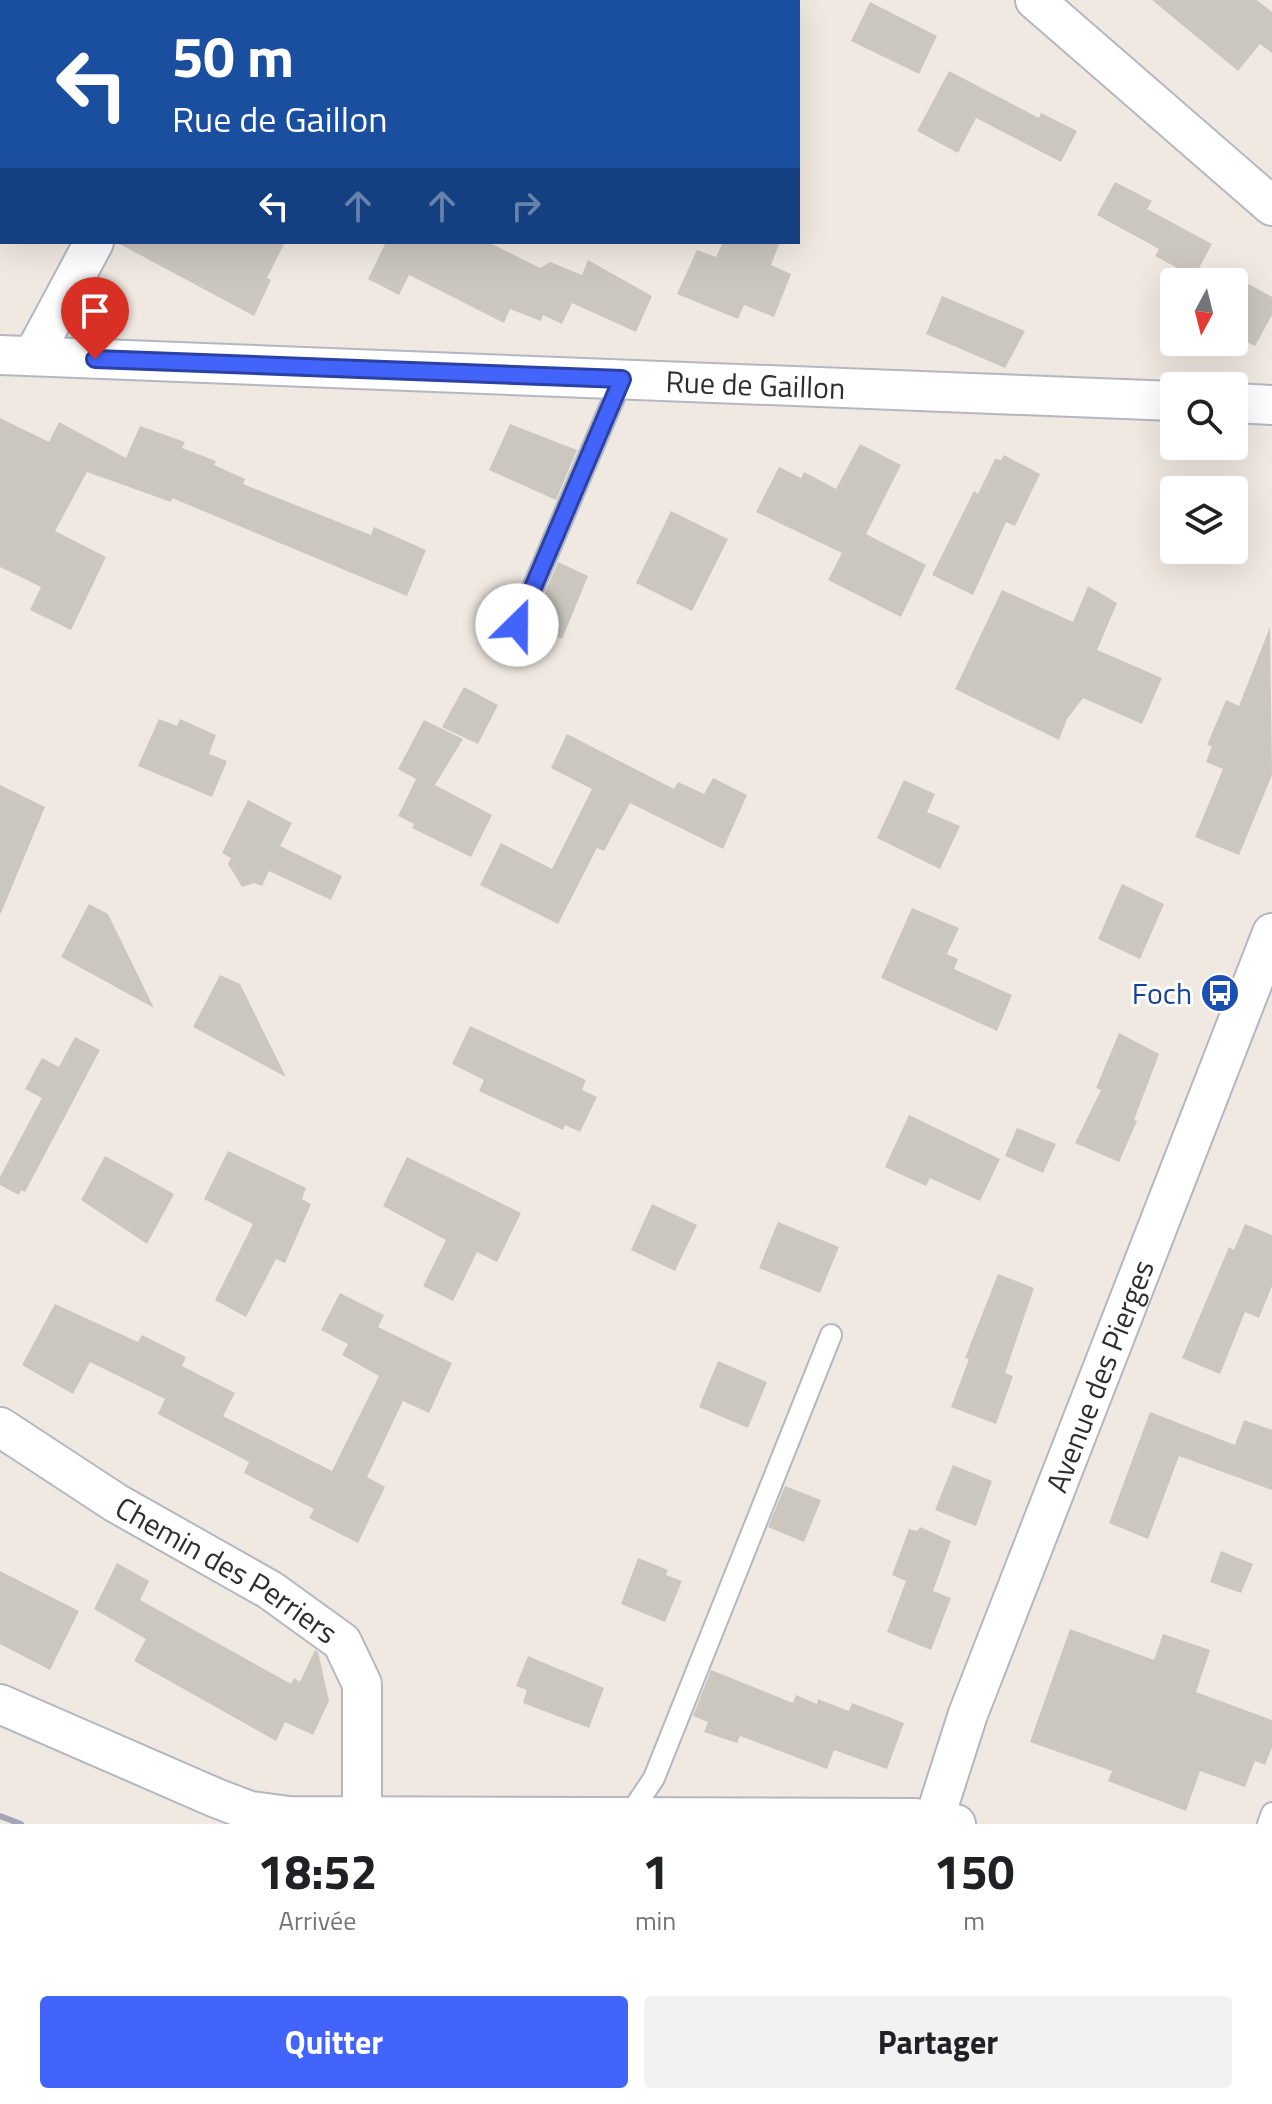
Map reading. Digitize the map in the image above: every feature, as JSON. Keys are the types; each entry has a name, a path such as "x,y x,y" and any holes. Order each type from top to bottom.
{"street":[{"path":"1035,0 1272,206"},
{"path":"16,356 93,244"},
{"name":"Rue de Gaillon","path":"16,356 1160,400"},
{"path":"1248,404 1272,405"},
{"name":"Avenue des Pierges","path":"945,1822 968,1714 1272,933"},
{"name":"Chemin des Perriers","path":"0,1427 116,1503 270,1590 342,1642 362,1684 362,1816"},
{"path":"0,1704 250,1811 289,1816 945,1822"}],"lane":[{"path":"517,625 622,379"},
{"path":"628,1817 654,1778 831,1335"},
{"path":"1268,1824 1272,1813"}],"building":[{"path":"1152,0 1257,0 1272,12 1272,53 1260,44 1238,71"},
{"path":"870,2 937,36 919,74 851,41"},
{"path":"949,71 1039,118 1041,113 1077,131 1061,162 976,118 958,153 917,131"},
{"path":"1115,182 1152,201 1147,209 1212,244 1199,268 1177,268 1155,256 1159,249 1097,215"},
{"path":"120,244 284,244 267,278 271,280 254,316"},
{"path":"385,244 492,244 540,268 550,262 582,275 588,260 652,296 636,332 572,303 562,324 543,315 541,321 510,309 504,323 409,275 399,295 368,279"},
{"path":"722,244 779,244 771,265 791,274 774,317 744,305 738,319 677,294 697,250 716,257"},
{"path":"1248,284 1272,297 1272,315 1255,346 1248,342"},
{"path":"942,296 1025,331 1005,368 926,334"},
{"path":"0,418 49,442 59,422 126,458 140,426 185,442 182,448 216,461 214,465 245,479 243,484 371,535 374,527 426,550 407,596 172,498 171,502 87,472 55,531 106,557 71,630 30,610 41,587 0,567"},
{"path":"510,424 577,450 556,500 489,470"},
{"path":"860,444 901,465 866,534 926,565 901,617 828,580 842,553 756,512 779,467 801,478 804,472 836,489"},
{"path":"1004,455 1040,474 1015,526 1006,522 973,595 932,575 974,491 978,494 995,459 1001,460"},
{"path":"671,511 728,539 692,611 636,583"},
{"path":"558,562 588,576 562,639 531,625"},
{"path":"1088,586 1117,603 1097,650 1162,678 1142,724 1083,698 1067,719 1059,740 955,689 1002,590 1073,622"},
{"path":"1270,627 1272,775 1239,855 1195,837 1223,769 1206,762 1212,746 1207,745 1226,700 1239,706"},
{"path":"464,687 498,705 478,744 442,727"},
{"path":"159,719 177,726 180,719 216,735 209,754 227,761 212,797 138,766"},
{"path":"424,720 463,739 435,785 492,815 471,857 412,828 414,824 398,816 416,779 398,769"},
{"path":"567,734 674,789 678,782 704,794 713,778 747,795 723,849 630,803 604,851 597,848 558,924 480,885 501,843 552,869 592,789 551,768"},
{"path":"904,780 935,794 927,812 960,826 940,869 877,838"},
{"path":"0,785 45,807 1,913 0,913"},
{"path":"248,800 292,823 280,846 342,876 331,900 269,871 262,886 254,883 242,887 228,864 231,858 222,853"},
{"path":"1122,884 1164,904 1140,959 1098,939"},
{"path":"89,904 108,914 154,1008 61,957"},
{"path":"912,908 959,928 947,954 958,959 954,969 1012,995 997,1031 881,978"},
{"path":"220,975 240,984 286,1077 193,1027"},
{"path":"470,1026 586,1080 582,1090 597,1097 580,1132 565,1125 563,1130 479,1091 484,1080 452,1064"},
{"path":"1119,1033 1159,1054 1134,1120 1137,1121 1119,1162 1075,1143 1101,1090 1096,1088"},
{"path":"75,1037 100,1050 25,1192 21,1190 19,1195 0,1185 0,1177 42,1098 25,1089 42,1058 59,1067"},
{"path":"909,1115 1000,1159 980,1201 930,1178 926,1186 885,1167"},
{"path":"1017,1128 1056,1144 1043,1173 1005,1156"},
{"path":"228,1151 306,1188 302,1199 311,1204 285,1263 276,1259 246,1317 215,1300 253,1224 204,1199"},
{"path":"105,1156 174,1194 147,1244 81,1200"},
{"path":"407,1157 521,1213 497,1262 477,1252 453,1301 423,1286 446,1240 383,1206"},
{"path":"652,1204 697,1225 675,1271 631,1250"},
{"path":"778,1222 839,1247 820,1293 759,1268"},
{"path":"1245,1224 1272,1235 1272,1286 1259,1318 1245,1312 1220,1374 1182,1358 1229,1247 1234,1250"},
{"path":"998,1274 1034,1288 1005,1373 1013,1376 996,1424 951,1407 969,1359 965,1358"},
{"path":"340,1293 384,1315 378,1327 452,1363 429,1413 403,1401 367,1477 385,1487 358,1543 309,1518 314,1509 244,1473 249,1462 158,1414 165,1399 90,1362 73,1394 22,1365 55,1304 138,1342 142,1335 186,1357 182,1366 235,1393 223,1416 332,1471 379,1376 342,1355 348,1344 321,1330"},
{"path":"718,1361 767,1382 748,1428 699,1407"},
{"path":"1150,1412 1235,1445 1244,1420 1272,1430 1272,1490 1179,1456 1148,1539 1109,1523"},
{"path":"953,1465 992,1481 976,1526 935,1510"},
{"path":"785,1486 821,1500 804,1542 768,1527"},
{"path":"920,1527 951,1541 933,1591 951,1598 931,1650 887,1632 906,1581 892,1575 909,1529 917,1531"},
{"path":"1221,1551 1253,1564 1241,1593 1210,1582"},
{"path":"638,1558 668,1570 666,1575 682,1581 665,1622 621,1604"},
{"path":"117,1563 149,1581 140,1600 291,1684 294,1678 300,1682 315,1650 318,1652 329,1701 313,1735 285,1722 276,1741 134,1661 146,1639 94,1609"},
{"path":"0,1571 79,1611 50,1670 0,1644"},
{"path":"1070,1629 1154,1660 1163,1634 1210,1650 1196,1692 1272,1720 1272,1747 1265,1765 1255,1761 1245,1787 1200,1771 1186,1811 1108,1781 1112,1771 1030,1742"},
{"path":"528,1656 604,1688 589,1728 523,1703 527,1690 516,1686"},
{"path":"711,1670 793,1703 796,1695 817,1704 818,1699 849,1711 852,1703 904,1723 887,1769 834,1750 827,1769 740,1736 737,1743 704,1732 708,1722 693,1716"}],"railway":[{"path":"0,1816 21,1824"}],"place":[{"name":"Foch","path":"1220,993"}],"route":[{"path":"95,359 622,379 517,625"}]}
